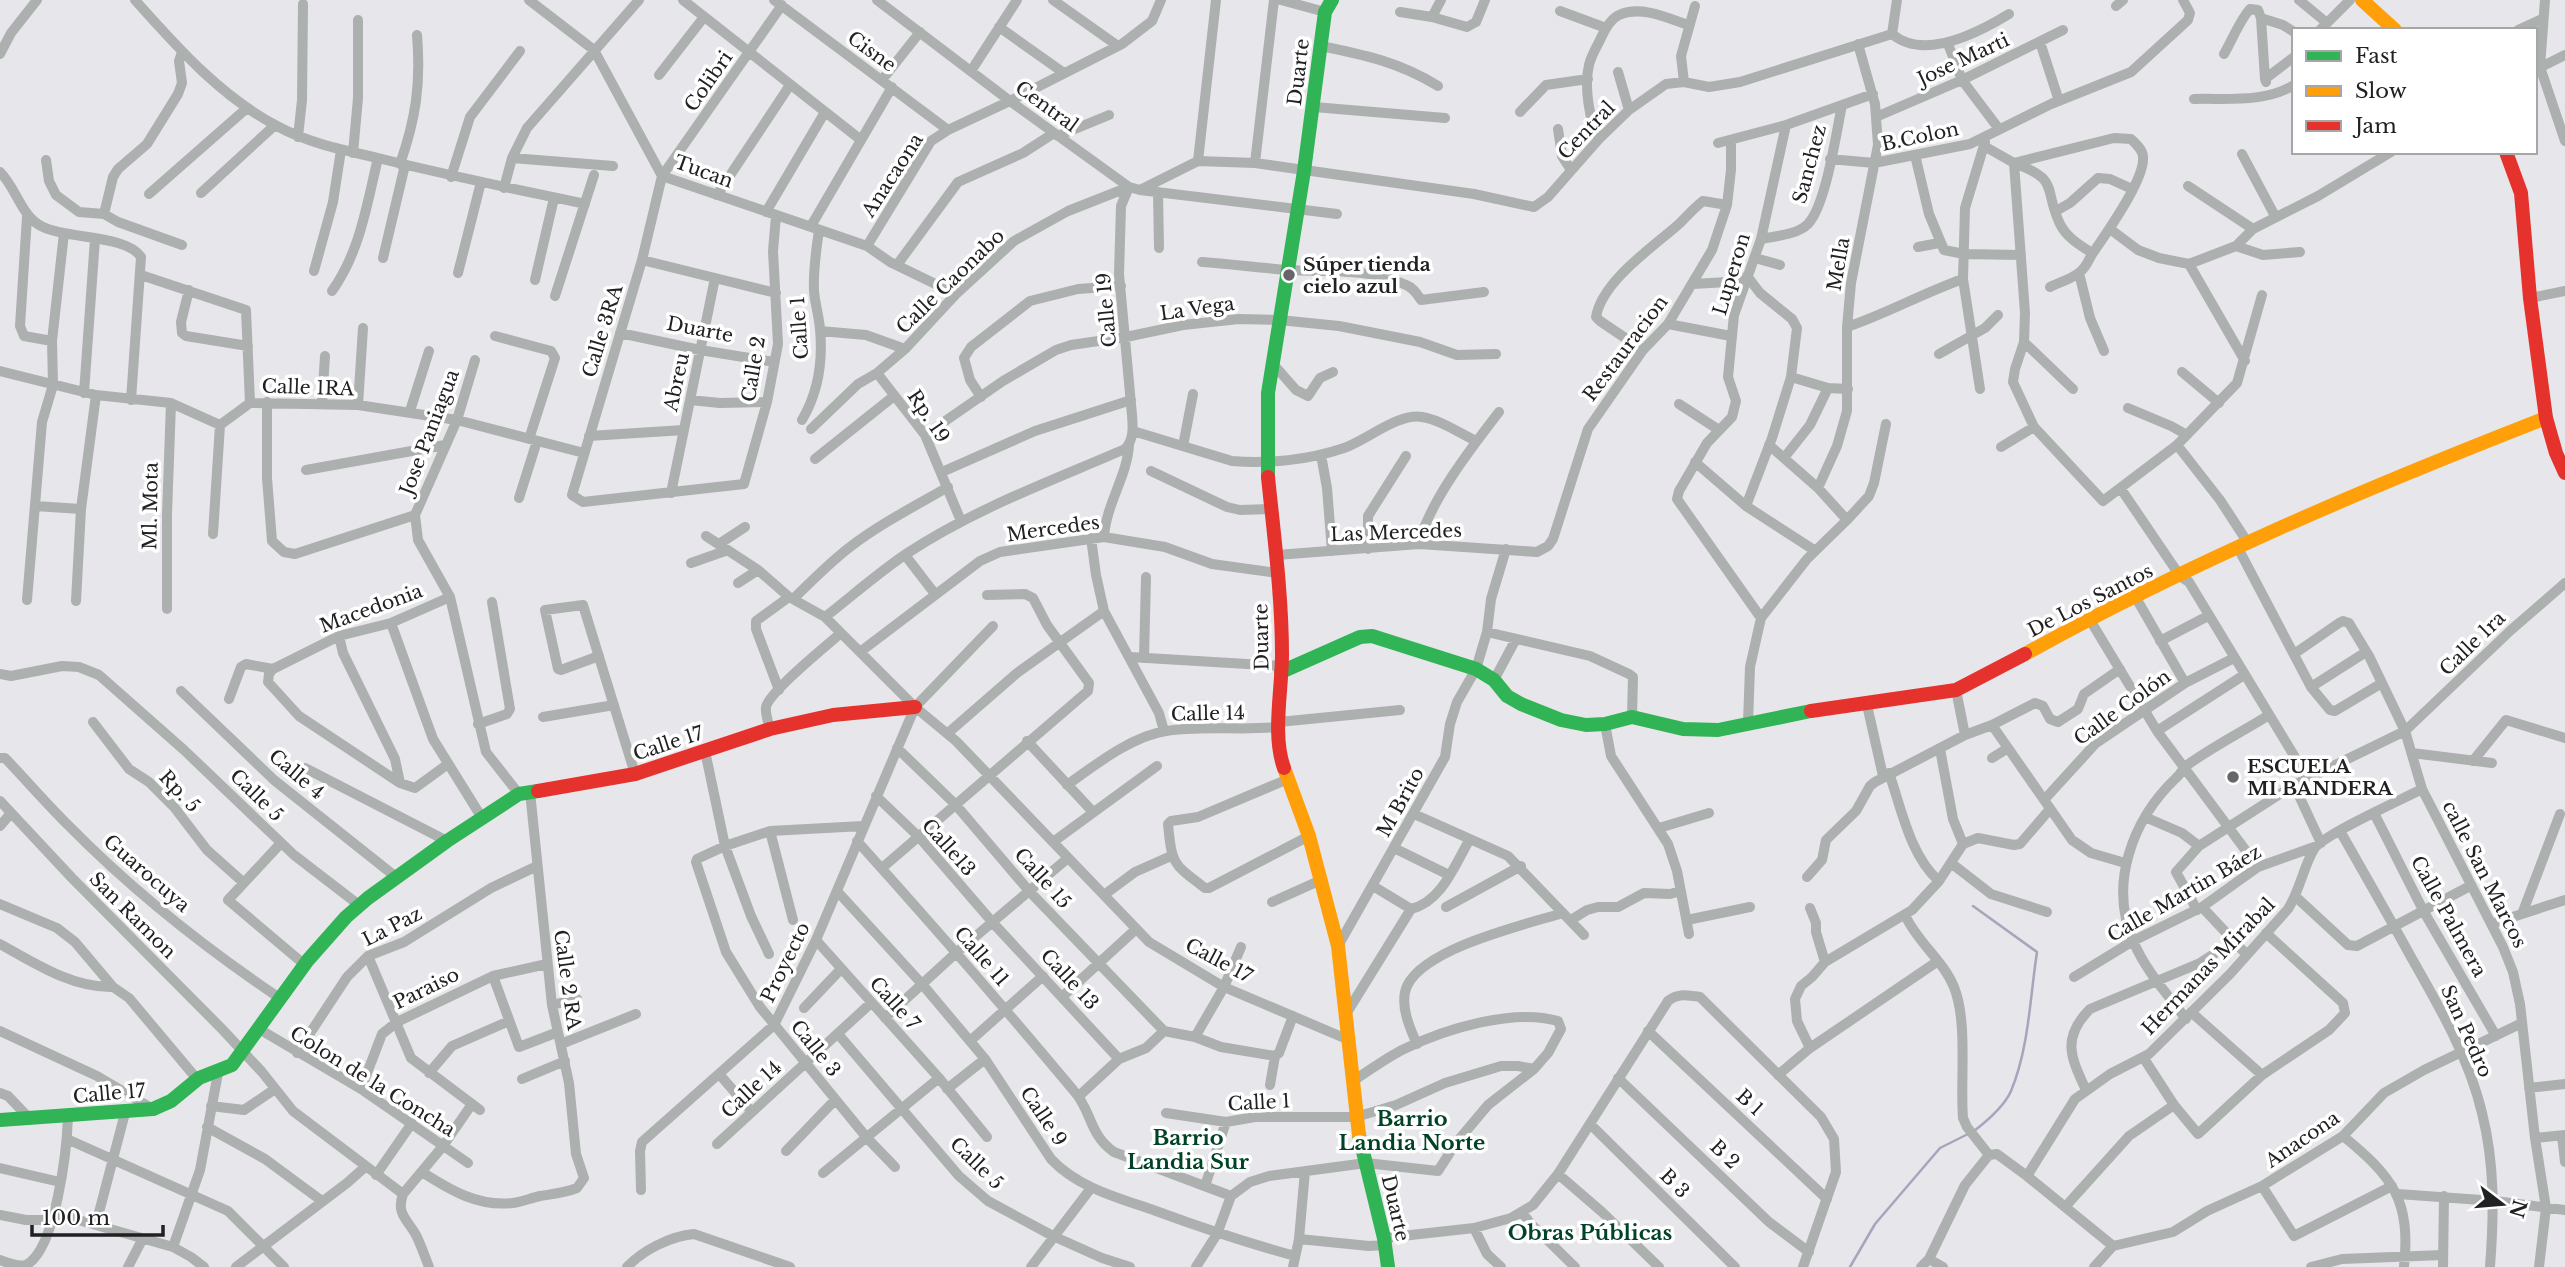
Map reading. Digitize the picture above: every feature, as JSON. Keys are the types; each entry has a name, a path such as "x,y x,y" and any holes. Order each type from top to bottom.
{"street":[{"path":"0,54 11,33 37,0"},
{"path":"135,0 182,52 247,108 298,136 341,150 451,177 585,204"},
{"name":"Tucan","path":"528,0 594,50 662,176 867,246 897,265 956,294"},
{"path":"504,188 512,158 527,128 639,0"},
{"path":"682,0 861,140"},
{"name":"Central","path":"877,0 1010,101 1134,189 1337,214"},
{"path":"971,71 1017,0"},
{"path":"1053,0 1118,46"},
{"name":"Anacaona","path":"867,246 932,141 948,130 1118,46 1152,21 1161,0"},
{"path":"1216,0 1198,161 1255,163 1304,171"},
{"path":"1255,163 1274,0"},
{"path":"1281,0 1329,6"},
{"path":"1432,17 1441,0"},
{"path":"1400,12 1471,26 1476,22 1485,0"},
{"path":"1896,0 1892,34 1902,43 1948,44 1990,26 2009,14"},
{"name":"B.Colon","path":"1830,159 1874,163 1985,141 1999,129 2131,72 2188,20 2190,13 2183,0"},
{"path":"2298,0 2323,27 2350,0"},
{"path":"2362,0 2393,28"},
{"path":"2545,0 2538,68 2565,141"},
{"name":"Colibri","path":"662,176 749,52 778,3"},
{"name":"Cisne","path":"778,3 948,130"},
{"path":"298,136 302,100 303,4"},
{"name":"Duarte","path":"1329,6 1268,393 1266,461 1278,573 1280,757 1309,836 1338,946 1356,1117 1385,1241 1388,1267"},
{"path":"1684,82 1681,56 1695,6"},
{"path":"2224,54 2250,9 2258,10 2269,94"},
{"path":"1560,11 1606,28"},
{"path":"1599,139 1591,122 1588,79 1589,64 1606,28 1620,15 1638,13 1656,14 1688,25"},
{"path":"659,75 704,17"},
{"path":"2261,18 2292,31"},
{"path":"2522,28 2542,19"},
{"path":"353,153 358,98 358,20"},
{"path":"999,27 1064,74"},
{"name":"Jose Marti","path":"1876,117 1962,80 2063,30"},
{"path":"882,80 920,32"},
{"name":"Central","path":"1304,171 1474,194 1534,207 1548,197 1599,139 1629,110 1666,84 1684,82 1709,88 1740,82 1892,34"},
{"path":"383,258 418,104 420,71 417,35"},
{"path":"2040,42 2055,103"},
{"name":"Mella","path":"1818,488 1837,446 1847,411 1847,327 1851,283 1878,145 1873,94 1858,44"},
{"path":"1948,44 1962,80 1999,129"},
{"path":"1321,46 1391,62 1438,86"},
{"path":"451,177 470,117 520,51"},
{"path":"104,214 113,177 118,169 147,144 178,94 182,83 179,61 182,52"},
{"path":"2538,68 2565,55"},
{"path":"2265,79 2292,59"},
{"path":"1618,72 1629,110"},
{"path":"1520,112 1546,85 1588,79"},
{"path":"717,195 790,85"},
{"path":"2194,99 2249,98 2282,93 2292,86"},
{"path":"815,228 892,87"},
{"path":"1718,143 1786,125 1873,94"},
{"name":"Sanchez","path":"1762,239 1806,226 1819,208 1842,105"},
{"path":"1314,107 1445,118"},
{"path":"149,194 247,108"},
{"path":"771,214 825,112"},
{"path":"897,265 958,181 1023,153 1056,134 1109,115"},
{"path":"201,193 275,125"},
{"name":"Luperon","path":"1761,618 1677,499 1706,443 1732,417 1737,401 1728,377 1734,315 1762,239 1786,125"},
{"path":"1558,129 1562,156 1571,170"},
{"path":"2014,163 2114,138 2131,139 2139,146 2143,157 2140,174 2110,229 2092,253 2090,262 2079,274 2050,286"},
{"name":"Restauracion","path":"1553,539 1588,429 1643,350 1668,324 1712,250 1727,205 1731,140"},
{"path":"1980,389 1963,279 1965,208 1985,141 2014,163 2041,175 2053,198 2061,226 2074,241 2092,253"},
{"path":"314,271 333,202 341,150"},
{"path":"2242,154 2275,216"},
{"path":"2110,229 2138,250 2159,258 2189,264 2236,246 2253,229 2318,196 2389,154"},
{"path":"2506,154 2521,193 2530,299 2546,418 2556,453 2565,472"},
{"path":"1915,155 1927,204 1939,243 1944,250 1964,254 2021,255"},
{"path":"332,291 342,278 360,234 378,158"},
{"path":"512,158 612,166"},
{"path":"46,160 49,181 55,195 79,212 104,214 118,222 182,245"},
{"name":"Calle Caonabo","path":"811,429 858,384 877,373 905,349 956,294 1014,241 1068,211 1134,189 1198,161"},
{"path":"2014,163 2025,313 2024,342 2013,382 2034,427 2104,501 2177,444 2237,383 2262,295"},
{"path":"0,172 7,179 27,217 44,228 137,251 141,257 131,400"},
{"path":"555,296 594,175"},
{"name":"Calle 3RA","path":"662,176 642,261 572,495 583,502 671,493"},
{"path":"2056,211 2070,203 2098,178 2110,179 2132,189"},
{"path":"458,274 481,182"},
{"path":"2188,186 2253,229"},
{"name":"Calle 19","path":"1104,537 1106,515 1127,460 1133,431 1121,286 1121,205 1134,189"},
{"path":"1158,192 1159,248"},
{"path":"535,280 554,198"},
{"path":"1643,350 1600,321 1596,317 1597,311 1611,288 1639,256 1697,205 1703,201 1727,205"},
{"name":"Calle 2","path":"671,493 744,484 767,402 778,344 771,214"},
{"path":"27,217 20,326 24,336 52,341"},
{"name":"Calle 1","path":"802,420 812,403 818,379 820,331 814,293 815,228"},
{"path":"27,600 42,422 54,385 52,341 64,233"},
{"path":"84,393 95,239"},
{"path":"1918,247 1939,243"},
{"path":"2236,246 2263,255 2300,252"},
{"path":"1755,258 1780,265"},
{"path":"642,261 776,293"},
{"path":"1202,262 1380,277 1406,284 1421,300 1484,292"},
{"path":"2189,264 2245,361"},
{"path":"2079,274 2090,317 2104,351"},
{"path":"141,275 246,310 250,403"},
{"name":"Abreu","path":"671,493 715,278"},
{"path":"1693,284 1746,279 1792,319 1797,328 1791,377 1746,506"},
{"path":"1847,327 1932,289 1963,279"},
{"path":"981,397 970,380 964,358 971,347 1005,320 1030,301 1051,294 1121,286"},
{"path":"189,290 181,322 182,333 186,336 248,346"},
{"path":"2530,299 2565,291"},
{"path":"1940,354 1970,337 1998,315"},
{"name":"La Vega","path":"925,435 1056,350 1183,325 1228,320 1279,320 1339,326 1407,339 1457,355 1496,354"},
{"path":"1668,324 1731,335"},
{"path":"359,405 363,328"},
{"path":"820,331 866,335 905,349"},
{"name":"Duarte","path":"620,333 774,362"},
{"path":"495,337 551,351 555,358 519,498"},
{"path":"2024,342 2073,389"},
{"path":"410,411 429,351"},
{"path":"322,403 325,356"},
{"name":"Jose Paniagua","path":"475,360 457,420 415,515 418,540 450,597 486,752 525,793"},
{"path":"1274,365 1296,390 1308,396 1320,379 1334,372"},
{"path":"0,371 84,393 171,403 220,425 213,534"},
{"path":"2182,372 2219,403"},
{"name":"Rp. 19","path":"877,373 925,435 961,521"},
{"path":"1791,377 1828,388 1848,389"},
{"path":"1784,458 1811,425 1828,388"},
{"path":"1182,446 1193,394"},
{"path":"76,601 81,509 96,395"},
{"path":"815,459 894,396"},
{"path":"690,400 720,403 767,402"},
{"path":"942,471 1035,431 1131,400"},
{"name":"Jose Paniagua","path":"267,402 267,478 272,541 276,547 295,554 415,515"},
{"name":"Ml. Mota","path":"167,609 171,403"},
{"name":"Calle 1RA","path":"220,425 250,403 359,405 457,420 584,453"},
{"path":"1679,404 1719,430"},
{"path":"2129,408 2187,435"},
{"path":"1419,544 1437,502 1476,441 1499,412"},
{"path":"1133,431 1233,461 1266,461 1321,455 1347,447 1411,417 1423,417 1438,422 1476,441"},
{"name":"De Los Santos","path":"1632,717 1702,731 1788,714 1867,705 1956,690 2243,545 2390,478 2546,418"},
{"path":"1748,723 1750,667 1761,618 1814,551 1869,496 1886,424"},
{"path":"2001,447 2034,427"},
{"path":"589,436 684,430"},
{"path":"2177,444 2220,500 2311,687 2330,710 2335,711 2382,683"},
{"path":"306,470 445,445"},
{"path":"825,617 905,555 961,521 1129,445"},
{"path":"1769,445 1818,488 1847,520"},
{"path":"1321,455 1327,488 1332,551"},
{"path":"1368,549 1368,516 1406,456"},
{"path":"1695,462 1746,506 1814,551"},
{"path":"1151,471 1227,507 1240,510 1272,509"},
{"path":"779,690 756,629 757,621 791,598 828,565 877,528 948,487"},
{"path":"2121,489 2180,576 2189,582 2307,777"},
{"path":"36,506 81,509"},
{"path":"691,563 724,547 745,527"},
{"path":"706,536 758,570 791,598 825,617 915,707 993,626"},
{"name":"Mercedes","path":"860,652 991,555 1104,537 1165,547 1212,564 1278,573"},
{"path":"1091,538 1104,611 1159,713 1164,731"},
{"name":"Las Mercedes","path":"1276,555 1419,544 1537,552 1548,546 1553,539"},
{"name":"M Brito","path":"1338,946 1444,758 1457,702 1476,669 1488,632 1491,599 1506,549"},
{"path":"905,555 935,594"},
{"path":"738,583 758,570"},
{"path":"1144,658 1146,577"},
{"name":"Calle 1ra","path":"2199,908 2176,872 2199,846 2307,777 2405,731 2511,630 2565,583"},
{"path":"882,868 1090,687 1029,595 987,595"},
{"name":"Macedonia","path":"271,671 339,636 391,623 450,597"},
{"path":"2136,598 2185,683"},
{"path":"478,724 507,714 510,709 492,602"},
{"path":"599,656 558,669 545,610 582,604 599,656 635,774"},
{"path":"948,733 1017,673 1104,611"},
{"path":"2160,641 2208,616"},
{"path":"2090,620 2157,731 2258,867"},
{"name":"calle San Marcos","path":"2294,654 2343,621 2349,623 2405,731 2422,789 2513,972 2520,998 2535,1138 2546,1208 2539,1267"},
{"path":"391,623 433,739 482,818"},
{"path":"1130,657 1281,669 1360,637 1372,636 1476,669 1494,680 1507,696 1561,720 1586,725 1605,724 1632,717 1633,677 1629,674 1590,656 1488,632"},
{"path":"769,729 766,706 779,690 841,633"},
{"path":"339,636 344,653 395,759 400,783"},
{"path":"1494,680 1516,639"},
{"path":"2311,687 2366,652"},
{"name":"Calle Colón","path":"1963,844 1978,838 2020,844 2096,743 2185,683 2234,658"},
{"path":"229,699 241,667 246,664 271,671 268,682 299,716 400,783 415,788 448,764"},
{"name":"Calle 5","path":"0,674 11,676 62,666 79,667 108,680 281,843 359,905"},
{"path":"1807,877 1822,860 1826,839 1856,811 1870,786 1886,774 2035,703 2040,703 2050,719 2058,722 2078,709 2084,694 2120,669"},
{"path":"2157,731 2244,675"},
{"path":"1956,690 1965,735"},
{"name":"Calle 4","path":"181,691 274,780 396,877"},
{"path":"543,717 614,705"},
{"path":"1867,705 1886,774 1919,855 1939,881"},
{"name":"Calle 17","path":"0,1120 125,1113 166,1106 197,1079 218,1073 232,1065 305,965 346,917 447,841 525,793 635,774 769,729 833,715 915,707 948,733 989,774 1152,945 1224,987 1349,1040"},
{"name":"Proyecto","path":"641,1190 642,1142 774,1025 816,940 915,707"},
{"name":"Calle 14","path":"1067,785 1112,754 1164,731 1246,730 1400,710"},
{"path":"2262,1075 2188,1015 2157,980 2133,941 2124,913 2125,863 2145,817 2158,797 2183,768 2269,715"},
{"path":"2473,761 2507,719 2565,738"},
{"name":"Rp. 5","path":"93,722 129,769 149,782 174,807 207,850 244,883"},
{"path":"1605,724 1611,755 1668,844 1689,934"},
{"path":"1992,725 2072,840 2091,853 2125,863"},
{"path":"1027,741 1093,813"},
{"name":"Calle 15","path":"897,748 955,804 1030,892 1164,1031"},
{"path":"1992,758 2008,748"},
{"path":"1810,1048 1797,1021 1795,999 1801,986 1825,962 1905,915 1939,881 1963,844 1953,819 1940,749"},
{"path":"705,751 725,846 751,916 769,954"},
{"path":"2412,752 2492,763"},
{"name":"Guarocuya","path":"2,758 134,888 228,963 281,999"},
{"path":"1053,842 1157,766"},
{"path":"305,768 447,841"},
{"path":"1288,779 1198,817 1171,821 1168,824 1171,856 1175,865 1205,888 1209,888 1309,836"},
{"path":"2294,785 2317,845 2422,789"},
{"name":"Calle 2 RA","path":"422,1172 456,1193 495,1204 555,1195 577,1188 584,1178 575,1149 565,1061 552,1005 537,866 525,793"},
{"name":"Calle13","path":"876,796 919,837 994,923"},
{"name":"San Ramon","path":"1,802 243,1052 293,1111 403,1194"},
{"path":"0,825 11,813"},
{"path":"1659,828 1709,813"},
{"name":"Calle Palmera","path":"2374,813 2424,912 2496,1036"},
{"path":"1413,814 1508,856 1521,866 1584,935"},
{"path":"2522,914 2560,814"},
{"path":"2145,817 2182,832 2199,846"},
{"path":"725,846 770,831 863,827"},
{"path":"770,831 793,920"},
{"name":"San Pedro","path":"2340,831 2433,995 2460,1053 2482,1111 2495,1201 2490,1267"},
{"path":"1346,1014 1411,909 1433,900 1470,839"},
{"name":"Calle 11","path":"857,841 1079,1096 1102,1144 1114,1152 1231,1196"},
{"path":"281,843 229,900 305,965"},
{"name":"Calle Martin Báez","path":"2074,977 2133,941 2199,908 2258,867 2317,845"},
{"name":"Hermanas Mirabal","path":"2027,1176 2075,1099 2110,1074 2143,1057 2247,955 2288,909 2296,897 2317,845"},
{"name":"Calle 3","path":"725,846 697,859 696,862 726,952 774,1025 867,1138 895,1167"},
{"path":"1394,848 1449,875"},
{"path":"1104,895 1135,872 1171,856"},
{"path":"885,1018 956,953 1068,858"},
{"path":"1951,863 1991,894 2046,912"},
{"name":"La Paz","path":"297,1053 347,977 368,956 404,942 491,888 537,866"},
{"path":"1446,907 1521,866"},
{"path":"1272,902 1321,880"},
{"path":"1373,886 1411,909"},
{"path":"2296,897 2348,944 2357,946 2470,886"},
{"name":"Calle 9","path":"837,891 922,984 985,1059 1061,1170 1091,1188 1294,1262"},
{"path":"1417,1045 1409,1027 1405,1004 1406,987 1438,956 1483,938 1598,907 1618,907 1644,893 1670,894 1681,891"},
{"path":"2491,924 2565,900"},
{"path":"0,904 57,928 75,942 113,987 129,999 197,1079"},
{"path":"1686,920 1749,907"},
{"path":"1810,908 1825,962"},
{"path":"2199,908 2247,955"},
{"path":"1905,915 1950,979 1958,999 1964,1118 1967,1127 1989,1155"},
{"name":"Calle 13","path":"994,923 1119,1059"},
{"path":"1063,996 1135,930"},
{"path":"2143,1057 2174,1105 2199,1134 2262,1075 2329,1030 2345,1013 2343,1003 2266,933"},
{"name":"Calle 7","path":"816,940 939,1078 987,1137"},
{"path":"0,944 49,971 97,987 113,987"},
{"path":"1195,1037 1224,987 1241,947"},
{"path":"2086,1090 2073,1062 2070,1046 2090,1009 2200,963 2214,954"},
{"path":"368,956 411,1058 476,1107 403,1194 400,1204 401,1214 416,1235 429,1267"},
{"path":"1778,1074 1810,1048 1938,961"},
{"name":"Paraiso","path":"361,1090 382,1034 397,1022 492,976 547,964"},
{"path":"804,1008 841,969"},
{"path":"492,976 520,1048 558,1032"},
{"path":"970,1041 1043,976"},
{"path":"1299,1240 1385,1241 1474,1228 1511,1219 1533,1205 1558,1174 1668,1001 1673,997 1688,995 1700,997 1821,1117 1834,1139 1836,1172 1803,1267"},
{"path":"552,1005 576,999"},
{"name":"Calle 14","path":"717,1144 871,1003"},
{"path":"561,1044 636,1014"},
{"path":"1270,1085 1275,1056 1279,1054 1293,1016"},
{"path":"1196,1267 1217,1234 1231,1196 1250,1182 1269,1176 1366,1163 1438,1171 1456,1143 1488,1105 1534,1069 1548,1053 1561,1029 1558,1021 1547,1018 1510,1017 1460,1028 1404,1049 1353,1081"},
{"path":"429,1073 452,1046 509,1021"},
{"name":"Anacona","path":"2113,1246 2173,1232 2207,1211 2262,1186 2343,1136 2384,1093 2424,1070 2522,1023"},
{"name":"Colon de la Concha","path":"259,1029 361,1090 468,1163"},
{"path":"0,1031 97,1076 153,1109"},
{"path":"1079,1096 1119,1059 1146,1048 1164,1031 1195,1037 1221,1047 1275,1056"},
{"name":"B 1","path":"1648,1031 1827,1199"},
{"name":"Calle 5","path":"838,1034 959,1176 988,1201 1053,1236 1102,1258 1130,1267"},
{"path":"947,1089 985,1059"},
{"path":"522,1080 565,1061"},
{"name":"Calle 1","path":"1166,1113 1226,1122 1255,1117 1356,1117 1445,1083 1501,1066 1534,1069"},
{"path":"173,1247 200,1170 218,1073"},
{"path":"720,1075 751,1111"},
{"path":"823,1173 939,1078"},
{"name":"B 2","path":"1618,1078 1769,1222 1809,1252"},
{"path":"2529,1088 2565,1084"},
{"path":"211,1106 244,1110 275,1089"},
{"path":"0,1093 8,1097 29,1118"},
{"path":"786,1151 835,1100"},
{"path":"2065,1207 2129,1136 2174,1105"},
{"path":"96,1224 125,1113"},
{"path":"0,1260 18,1266 29,1263 45,1243 60,1182 68,1116"},
{"path":"1205,1186 1226,1122"},
{"path":"376,1175 412,1123"},
{"name":"B 3","path":"1590,1124 1735,1267"},
{"path":"206,1127 265,1158 322,1201"},
{"path":"2535,1138 2563,1135 2565,1162"},
{"path":"2343,1136 2369,1158 2395,1190 2403,1215 2404,1267"},
{"path":"67,1139 228,1211 284,1267"},
{"path":"1943,1267 1925,1263 1965,1185 1989,1155 1997,1154 2113,1246 2094,1267"},
{"path":"236,1267 365,1167"},
{"path":"0,1168 60,1182"},
{"path":"1294,1262 1299,1240 1305,1171"},
{"path":"1558,1174 1659,1267"},
{"path":"2262,1186 2294,1236 2395,1190 2565,1210"},
{"path":"1031,1267 1091,1188"},
{"path":"2443,1267 2444,1196"},
{"path":"1522,1212 1576,1267"},
{"path":"0,1215 26,1220 53,1217 96,1224 142,1240 173,1247 191,1256 204,1267"},
{"path":"1474,1228 1487,1254 1501,1267"},
{"path":"627,1267 664,1242 694,1234 790,1267"},
{"path":"128,1267 142,1240"},
{"path":"2311,1267 2405,1255 2443,1255"}],"waterway":[{"path":"1973,906 2037,952 2025,1040 2017,1075 2004,1103 1974,1131"},
{"path":"1850,1267 1875,1224 1940,1148 1968,1134"}],"traffic: fast":[{"path":"1268,477 1268,393 1304,171 1325,12 1332,0"},
{"path":"1281,672 1360,637 1372,636 1476,669 1494,680 1507,696 1521,704 1561,720 1586,725 1605,724 1632,717 1683,729 1718,730 1811,711"},
{"path":"0,1120 153,1109 171,1101 199,1078 232,1065 308,960 346,917 447,841 519,794 538,791"},
{"path":"1359,1135 1384,1238 1388,1267"}],"traffic: slow":[{"path":"2362,0 2393,28"},
{"path":"2025,654 2152,588 2281,527 2546,418"},
{"path":"1284,768 1309,836 1338,946 1359,1135"}],"traffic: jam":[{"path":"2507,154 2521,193 2530,298 2546,418 2565,473"},
{"path":"1268,477 1281,611 1282,655 1278,727 1284,768"},
{"path":"1811,711 1956,690 2025,654"},
{"path":"538,791 635,774 770,729 833,715 915,707"}],"place":[{"name":"Súper tienda cielo azul","path":"1289,275"},
{"name":"ESCUELA MI BANDERA","path":"2233,777"}],"district":[{"name":"Barrio Landia Norte","path":"1412,1131"},
{"name":"Barrio Landia Sur","path":"1188,1150"},
{"name":"Obras Públicas","path":"1590,1233"}]}
